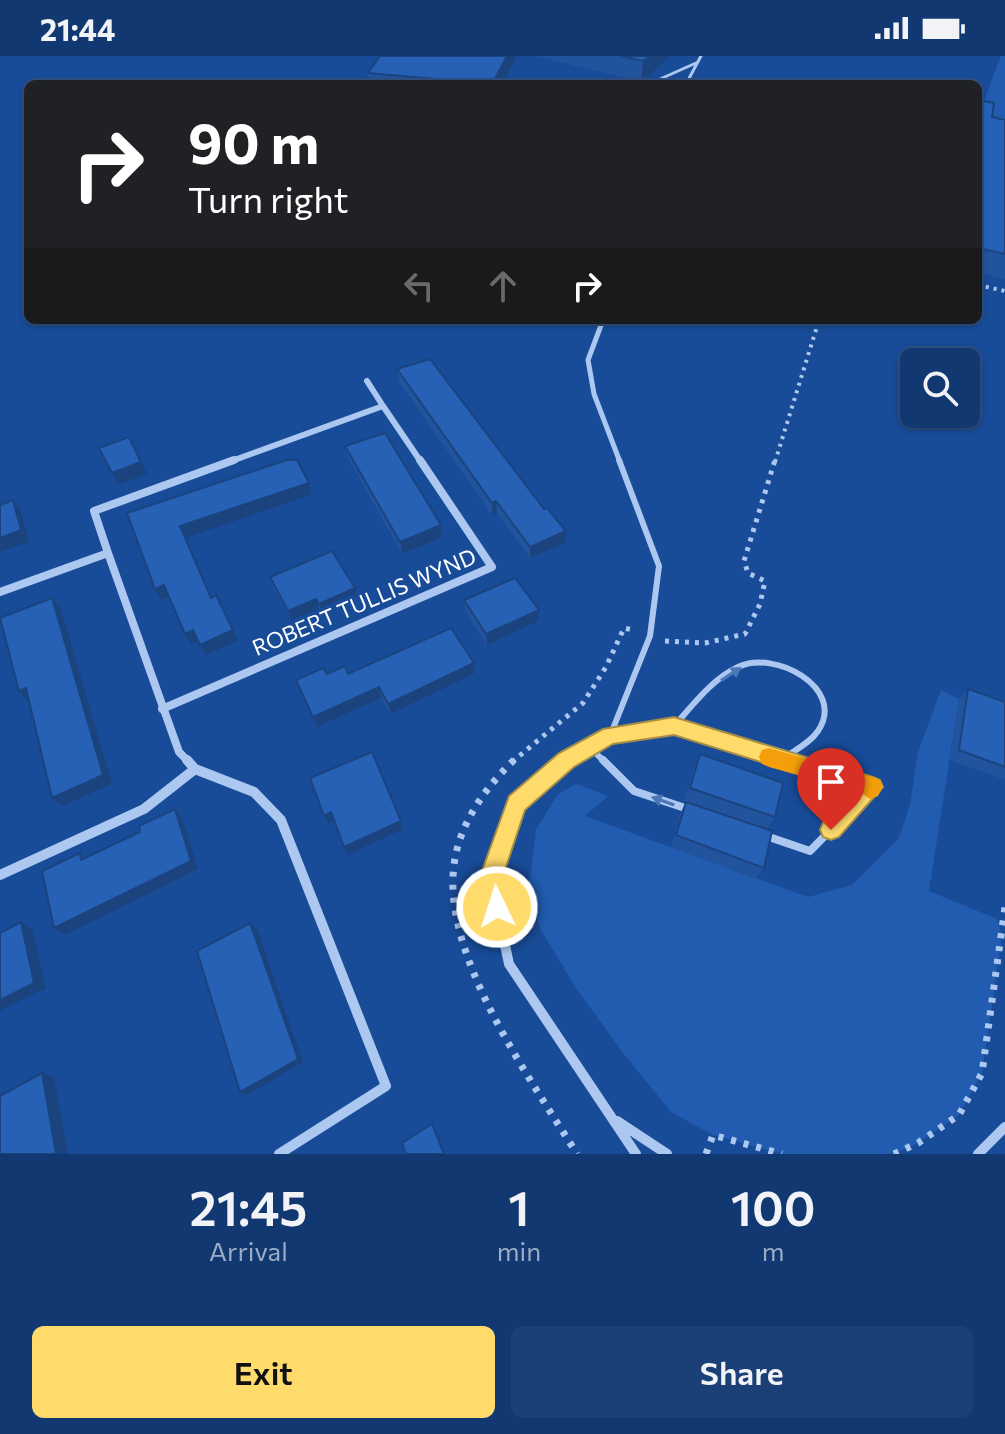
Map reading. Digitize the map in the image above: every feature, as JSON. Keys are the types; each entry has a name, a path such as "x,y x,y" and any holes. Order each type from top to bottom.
{"street":[{"name":"ROBERT TULLIS WYND","path":"162,709 492,567 367,381"},
{"path":"279,1154 386,1086 281,820 254,792 195,769 179,752 94,511 383,406"},
{"path":"0,592 108,553"},
{"path":"636,1154 509,964 491,879 516,804 567,760 610,736 674,726 873,787"},
{"path":"0,875 144,809 195,769"},
{"path":"613,1118 667,1154"},
{"path":"978,1154 1005,1127"}],"lane":[{"path":"688,80 701,56"},
{"path":"658,80 696,63"},
{"path":"602,324 588,360 594,394 659,566 650,636 610,736"},
{"path":"674,726 712,686 748,662 771,662 791,667 807,679 817,692 823,708 823,724 815,736 780,761"},
{"path":"589,747 634,791 692,811"},
{"path":"751,831 810,851 873,787"}],"path":[{"path":"982,286 1005,291"},
{"path":"577,1154 481,988 461,932 453,879 461,841 479,800 503,771 565,721 590,694 610,662 624,628 682,646 711,640 722,643 745,634 760,604 765,581 748,573 744,561 818,324"},
{"path":"894,1154 918,1143 959,1115 982,1073 1004,937 1005,907"},
{"path":"706,1154 713,1135 782,1154"}],"shaded area":[{"path":"1001,56 1005,56 1005,123 982,117 982,106"},
{"path":"941,690 959,699 929,891 997,919 1002,936 982,1073 959,1115 918,1143 894,1154 782,1154 713,1135 671,1112 576,988 541,930 528,894 536,830 557,795 576,784 608,796 585,816 808,897 852,885 899,838 910,804 918,752"}],"building":[{"path":"380,56 507,56 494,80 447,80 368,73"},
{"path":"621,56 650,56 643,61"},
{"path":"982,101 994,103 992,117 1005,120 1005,254 982,249"},
{"path":"430,359 544,509 547,508 566,531 530,547 496,501 492,503 397,369"},
{"path":"385,433 441,525 400,542 345,446"},
{"path":"129,437 141,462 112,473 99,448"},
{"path":"287,460 297,460 309,483 180,526 211,598 216,595 233,630 200,645 193,630 185,634 164,585 155,589 127,513"},
{"path":"13,500 21,530 0,538 0,505"},
{"path":"332,551 355,588 319,604 316,599 288,611 270,577"},
{"path":"515,578 539,610 486,634 464,600"},
{"path":"52,598 103,775 52,798 26,688 19,691 0,618"},
{"path":"451,628 474,663 388,704 379,687 313,717 296,680 323,668 327,674 345,666 348,674"},
{"path":"968,689 1005,702 1005,767 959,750"},
{"path":"372,752 401,821 344,847 331,812 324,816 310,778"},
{"path":"700,754 783,783 775,817 690,788"},
{"path":"686,802 772,831 764,868 676,835"},
{"path":"175,809 191,861 54,928 42,871 80,853 81,860 140,832 139,826"},
{"path":"21,922 34,983 0,1000 0,933"},
{"path":"250,923 298,1059 240,1092 197,951"},
{"path":"42,1073 56,1154 0,1154 0,1096"},
{"path":"432,1124 444,1154 406,1154 402,1143"}],"slow traffic":[{"path":"769,757 873,787 870,789"}],"route":[{"path":"497,907 491,879 516,804 567,760 610,736 674,726 873,787 831,830"}]}
